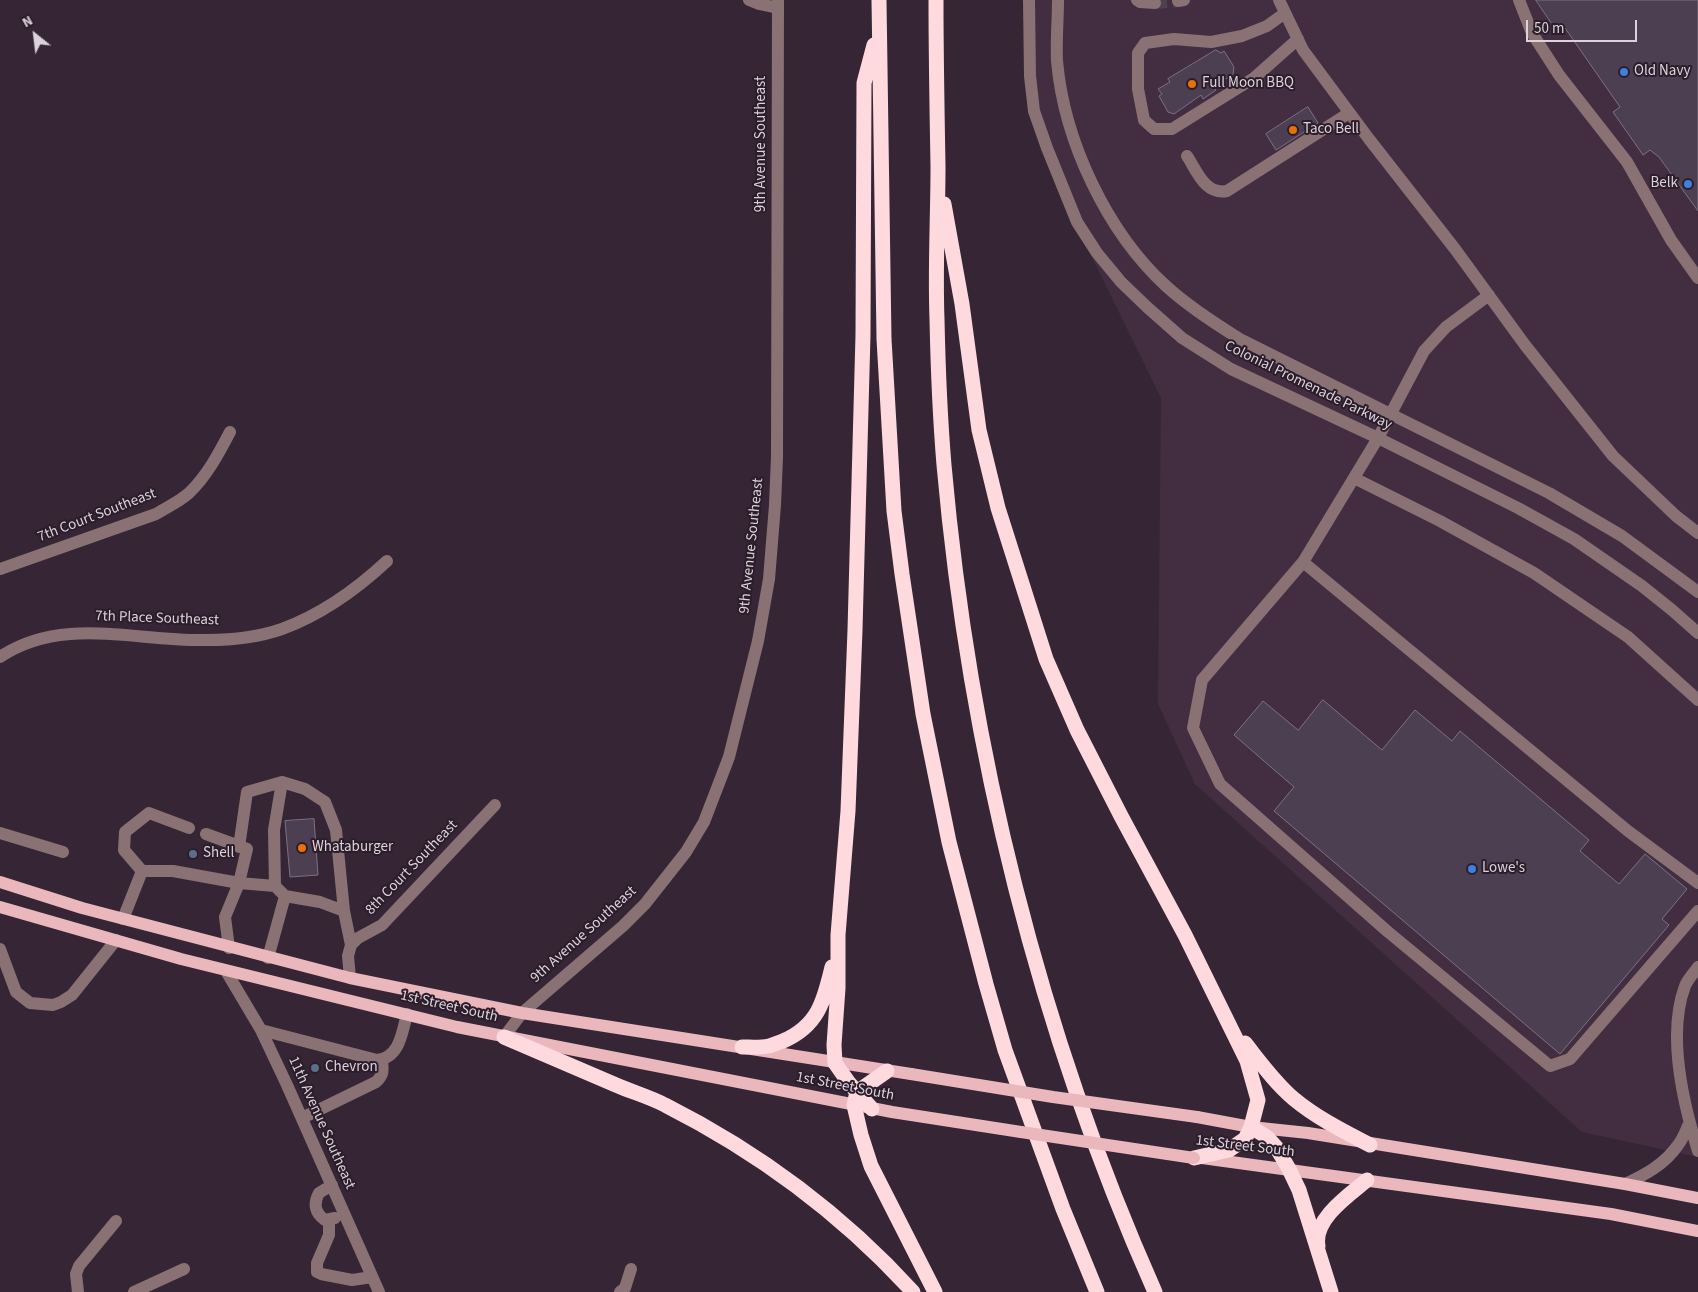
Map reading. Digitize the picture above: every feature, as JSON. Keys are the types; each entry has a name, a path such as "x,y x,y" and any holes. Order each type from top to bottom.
{"highway":[{"path":"879,0 884,339 894,511 923,714 949,842 1005,1050 1063,1209 1097,1292"},
{"path":"936,0 938,166 936,317 944,463 960,606 978,722 1005,845 1031,948 1066,1061 1112,1189 1155,1292"},
{"path":"879,24 864,83 863,335 855,630 848,811 838,944 838,988 834,1045 835,1062 855,1098 861,1135 871,1166 935,1292"},
{"path":"938,166 962,304 979,430 998,508 1046,659 1077,730 1228,1021 1247,1061 1258,1100 1251,1127 1245,1139 1229,1150 1194,1158"},
{"path":"742,1047 769,1046 794,1036 812,1022 819,1011 827,990 838,944"},
{"path":"1228,1021 1271,1076 1293,1098 1331,1125 1370,1145"},
{"path":"504,1037 663,1104 700,1123 734,1144 794,1182 817,1200 872,1249 913,1292"},
{"path":"855,1098 887,1071"},
{"path":"855,1098 872,1109"},
{"path":"1251,1127 1267,1137 1289,1169 1298,1190 1331,1292"},
{"path":"1321,1260 1317,1241 1326,1218 1337,1205 1367,1180"}],"main road":[{"name":"1st Street South","path":"0,882 82,908 268,958 350,978 522,1013 1053,1097 1197,1117 1251,1127 1308,1133 1370,1145 1625,1184 1698,1198"},
{"name":"1st Street South","path":"0,906 226,971 504,1037 855,1098"},
{"path":"116,940 122,919"},
{"path":"226,971 229,948"},
{"name":"1st Street South","path":"872,1109 1194,1158 1289,1169 1611,1214 1698,1231"}],"street":[{"path":"749,0 760,4 778,4"},
{"name":"Colonial Promenade Parkway","path":"1029,0 1030,76 1034,111 1077,222 1096,253 1121,282 1182,338 1231,369 1378,438 1518,508 1574,539 1642,586 1698,633"},
{"name":"Colonial Promenade Parkway","path":"1058,0 1057,61 1065,106 1074,140 1096,190 1115,224 1142,261 1166,285 1204,317 1240,339 1518,476 1594,518 1622,536 1698,592"},
{"path":"1137,0 1155,3"},
{"path":"1279,0 1303,50 1349,113 1613,456 1676,516 1698,533"},
{"path":"1519,0 1532,33 1559,76 1627,162 1670,240 1698,278"},
{"name":"9th Avenue Southeast","path":"504,1037 522,1013 622,926 668,878 704,822 720,783 739,722 758,641 769,579 775,505 777,437 778,4"},
{"path":"1285,13 1267,26 1242,36 1211,42 1174,39 1145,43 1138,54 1137,62 1138,89 1144,120 1154,129 1172,129 1254,78 1298,40"},
{"path":"1187,156 1206,186 1216,192 1227,191 1349,113"},
{"path":"1489,295 1446,327 1434,339 1420,359 1378,438 1303,562 1202,680 1193,728 1220,784 1387,931 1550,1066 1570,1059 1698,911"},
{"name":"7th Court Southeast","path":"0,569 156,514 179,500 203,478 230,432"},
{"path":"1354,478 1440,521 1534,572 1628,637 1698,700"},
{"name":"7th Place Southeast","path":"0,658 13,648 28,642 70,634 90,633 208,640 250,636 281,629 306,619 341,597 370,577 387,561"},
{"path":"1303,562 1628,832 1697,881"},
{"path":"239,846 247,792 282,782 305,789 324,802 336,830 344,910 351,945 348,956 350,978"},
{"path":"275,886 274,830 282,782"},
{"name":"8th Court Southeast","path":"351,945 358,938 382,925 494,805"},
{"path":"189,828 149,813 125,832 124,850 142,871 173,871 239,883 275,886 285,896 320,902 344,910"},
{"path":"0,833 63,852"},
{"path":"206,834 247,849 239,883 225,916 229,948"},
{"path":"122,919 142,871"},
{"path":"268,958 285,896"},
{"path":"0,948 16,992 30,1003 53,1005 72,995 116,940"},
{"path":"1698,967 1685,985 1679,1011 1676,1041 1689,1124 1698,1151"},
{"name":"11th Avenue Southeast","path":"226,971 261,1030 379,1292"},
{"path":"261,1030 346,1053 382,1060 391,1055 398,1046 407,1014"},
{"path":"302,1118 376,1082 383,1073 382,1060"},
{"path":"1625,1184 1646,1174 1665,1160 1679,1144 1689,1124"},
{"path":"332,1185 319,1193 315,1205 318,1214 325,1220 345,1215"},
{"path":"329,1220 328,1235 317,1263 318,1272 352,1280 372,1277"},
{"path":"78,1292 76,1274 79,1266 116,1221"},
{"path":"134,1292 184,1269"},
{"path":"620,1292 625,1288 631,1269"}],"shaded area":[{"path":"1027,0 1698,0 1698,1157 1582,1132 1195,784 1158,704 1161,398 1086,245 1027,104"}],"building":[{"path":"1536,0 1698,0 1698,211 1659,157 1650,150 1643,155 1613,112 1620,107 1565,28 1561,30 1556,24 1553,25"},
{"name":"Full Moon BBQ","path":"1216,50 1221,53 1224,51 1234,67 1233,74 1214,87 1216,90 1203,99 1201,95 1174,114 1168,112 1159,96 1162,94 1158,89 1170,82 1168,79"},
{"name":"Taco Bell","path":"1308,107 1318,123 1276,150 1266,134"},
{"name":"Lowe's","path":"1323,700 1382,750 1415,710 1452,741 1460,731 1589,840 1580,851 1619,884 1645,854 1687,889 1662,919 1669,925 1560,1054 1274,811 1294,787 1234,735 1263,701 1298,730"},
{"name":"Whataburger","path":"314,819 318,875 290,877 285,821"}],"tunnel":[{"path":"1155,3 1178,1"}],"place":[{"name":"Old Navy","path":"1624,72"},
{"name":"Full Moon BBQ","path":"1192,84"},
{"name":"Taco Bell","path":"1293,130"},
{"name":"Belk","path":"1688,184"},
{"name":"Whataburger","path":"302,848"},
{"name":"Shell","path":"193,854"},
{"name":"Lowe's","path":"1472,869"},
{"name":"Chevron","path":"315,1068"}]}
